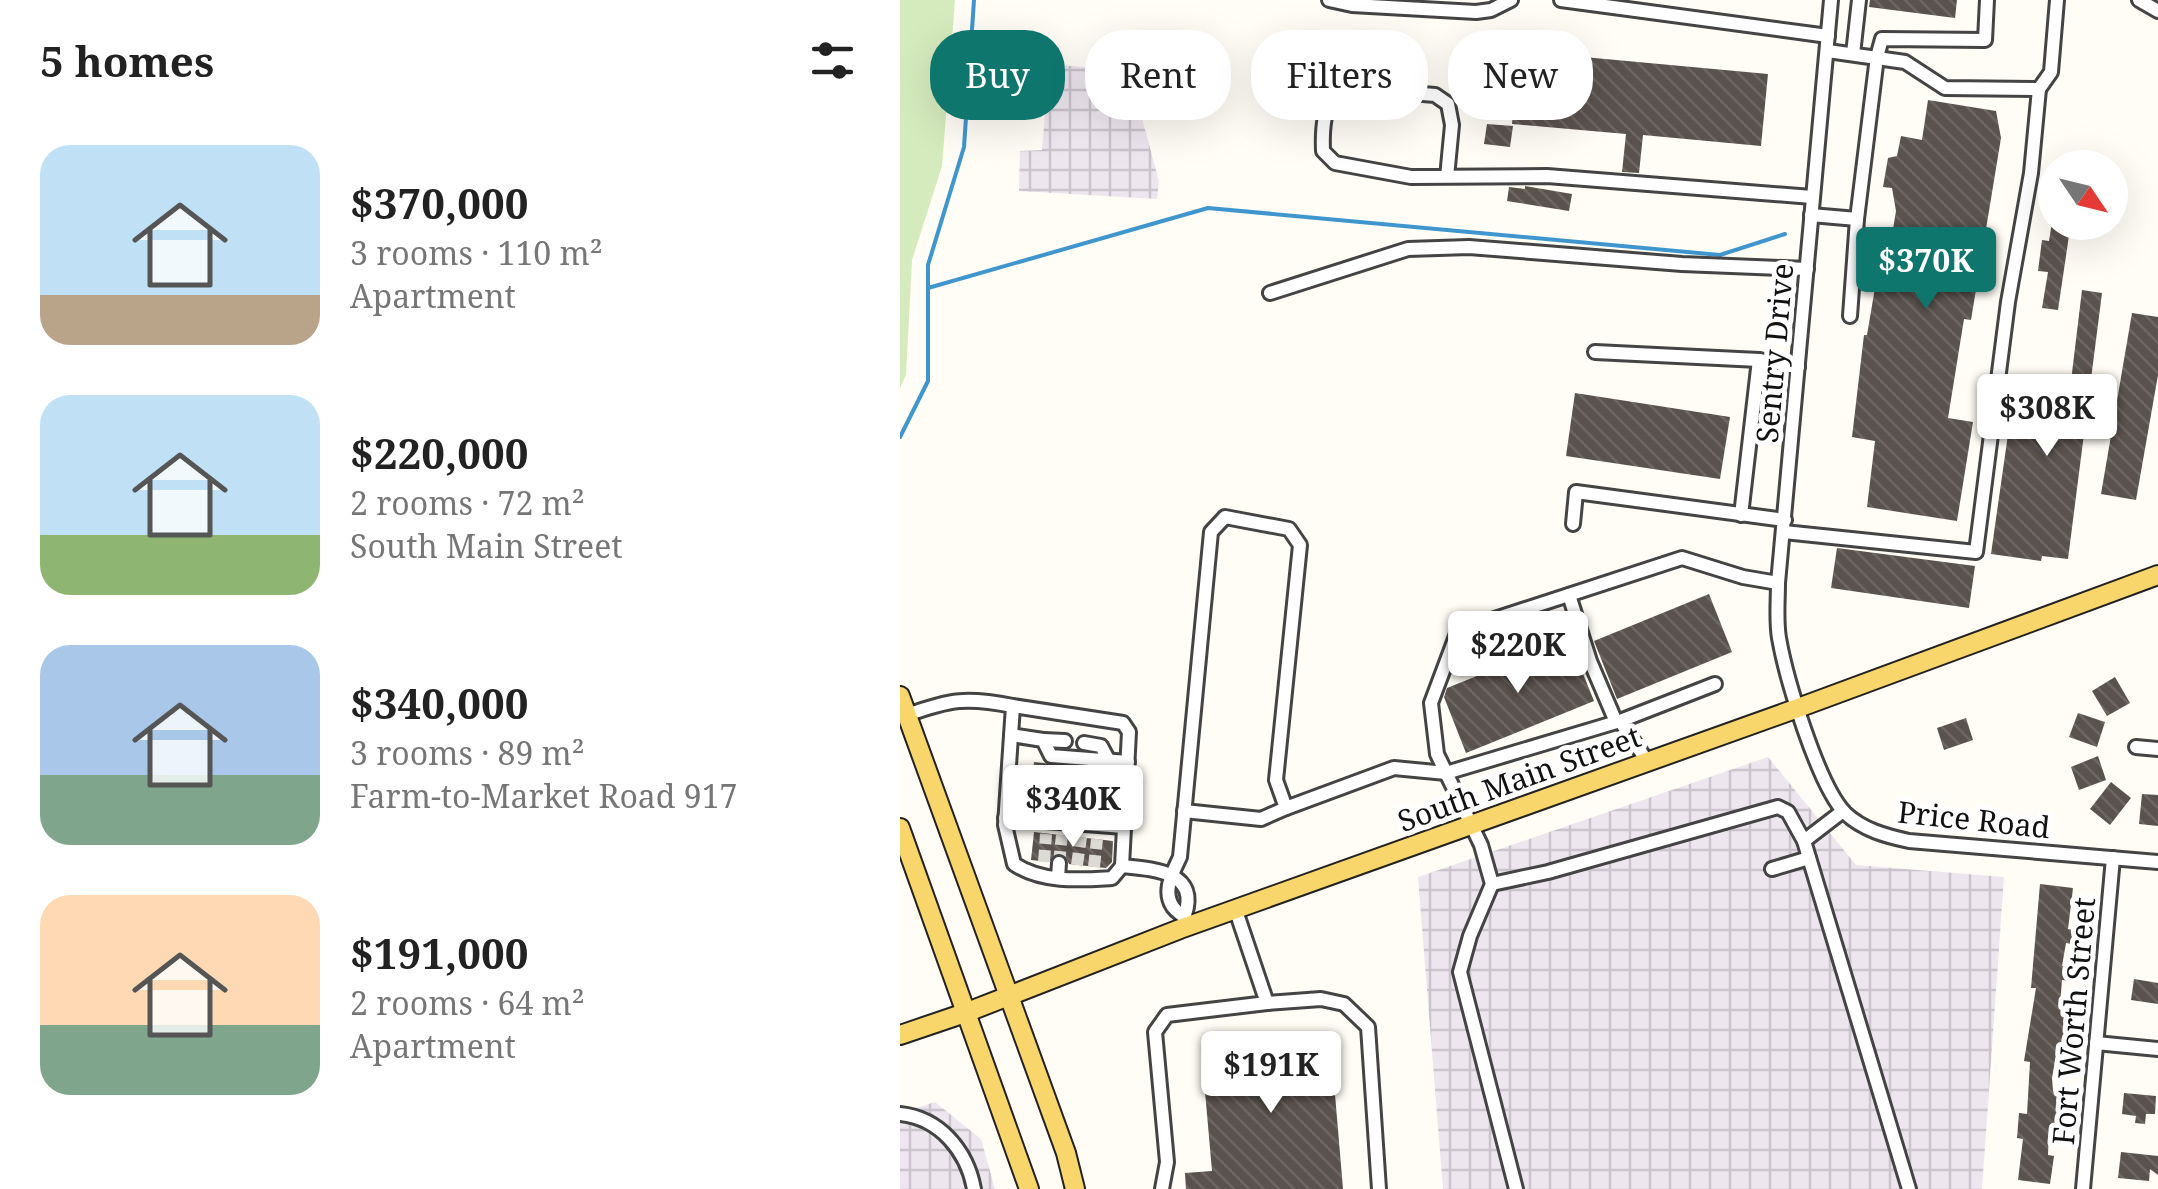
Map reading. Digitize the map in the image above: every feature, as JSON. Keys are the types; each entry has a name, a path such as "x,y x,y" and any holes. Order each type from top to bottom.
{"main road":[{"name":"South Main Street","path":"900,1035 1008,996 1188,921 1236,911 2158,574"},
{"path":"900,696 1066,1153 1075,1189"},
{"path":"900,828 1029,1189"}],"street":[{"path":"1329,0 1352,5 1476,12 1511,0"},
{"path":"1561,0 1828,36"},
{"name":"Sentry Drive","path":"1798,708 1778,636 1778,583 1831,0"},
{"path":"1854,54 1859,0"},
{"path":"1850,316 1857,219 1882,39 1984,40 1987,0"},
{"path":"1574,524 1576,492 1976,552 2039,89 2051,72 2058,0"},
{"path":"2139,0 2158,11"},
{"path":"1828,51 1905,62 1945,88 2039,89"},
{"path":"1446,176 1452,124 1448,104 1435,95 1338,87 1327,104 1322,138 1323,151 1335,163 1410,177 1547,176 1812,197"},
{"path":"1811,215 1857,219"},
{"path":"1270,293 1408,248 1469,248 1806,269"},
{"path":"1595,352 1759,360 1798,367"},
{"path":"1741,515 1759,360"},
{"path":"1188,921 1174,908 1168,891 1180,857 1211,532 1225,518 1289,529 1300,545 1276,780 1286,808"},
{"path":"1516,1189 1460,972 1492,884 1481,845 1436,754 1430,703 1458,632 1682,558 1743,577 1778,583"},
{"path":"1569,595 1590,660 1618,721 1647,761"},
{"path":"1184,810 1261,819 1394,768 1446,773 1618,721 1715,684"},
{"path":"907,715 948,700 990,701 1123,723 1130,732 1122,866 1112,878 1077,872 1051,877 1026,872 1014,864 1005,818 1013,706"},
{"path":"1798,708 1830,792 1843,811 1804,842"},
{"path":"1011,735 1066,741"},
{"path":"1042,740 1051,756 1128,762"},
{"path":"1084,743 1101,746 1108,761"},
{"path":"2136,747 2158,749"},
{"path":"1492,884 1778,807 1788,812 1804,842 1910,1189"},
{"name":"Price Road","path":"1843,811 1858,824 1909,841 2158,862"},
{"path":"1005,818 1098,832 1124,826"},
{"path":"1772,869 1809,858"},
{"name":"Fort Worth Street","path":"2083,1189 2113,858"},
{"path":"1044,862 1051,877"},
{"path":"1051,877 1059,863"},
{"path":"1122,866 1164,870 1172,876"},
{"path":"1236,911 1266,1003"},
{"path":"1162,1189 1167,1162 1155,1032 1167,1016 1321,999 1344,1004 1368,1027 1379,1189"},
{"path":"2096,1043 2158,1050"},
{"path":"900,1114 945,1132 966,1162 974,1189"}],"shaded area":[{"path":"1065,65 1085,67 1085,120 1142,120 1159,181 1157,199 1019,191 1020,151 1042,150 1044,120 1065,120"},
{"path":"1768,757 1856,865 2004,877 1982,1189 1443,1189 1418,877"},
{"path":"935,1102 981,1139 995,1189 900,1189 900,1113"}],"green space":[{"path":"900,0 955,0 953,30 930,30 930,120 946,120 942,166 912,260 906,375 900,388"}],"building":[{"path":"1870,0 1957,0 1955,18 1869,7"},
{"path":"1593,58 1768,74 1761,146 1643,135 1639,173 1622,172 1626,134 1512,124 1512,120 1593,120"},
{"path":"1928,100 1996,111 2001,138 1971,320 1964,319 1948,418 1973,422 1957,521 1867,507 1875,441 1852,437 1864,335 1877,276 1885,277 1896,211 1892,188 1883,187 1888,158 1897,156 1901,136 1922,140"},
{"path":"1487,124 1513,126 1510,147 1484,144"},
{"path":"1509,187 1572,194 1569,211 1507,201"},
{"path":"2042,240 2068,240 2058,310 2042,308 2048,272 2038,271"},
{"path":"2082,290 2102,293 2068,559 2042,556 2041,561 1991,554 2013,399 2068,406"},
{"path":"2132,313 2158,317 2158,375 2136,500 2101,494"},
{"path":"1575,393 1730,417 1720,479 1566,456"},
{"path":"1837,548 1975,566 1969,608 1831,588"},
{"path":"1709,594 1732,652 1617,699 1594,641"},
{"path":"1569,639 1594,701 1466,753 1444,697 1447,688"},
{"path":"2115,677 2130,703 2107,716 2092,691"},
{"path":"2078,713 2105,722 2097,747 2069,737"},
{"path":"1966,718 1973,740 1944,750 1937,728"},
{"path":"2098,756 2106,780 2079,790 2071,767"},
{"path":"1034,762 1117,771 1115,809 1030,801"},
{"path":"2111,782 2131,798 2110,825 2090,809"},
{"path":"2142,794 2158,795 2158,826 2139,824"},
{"path":"1034,832 1113,841 1112,862 1106,868 1069,864 1065,855 1059,853 1049,862 1031,860"},
{"path":"2040,884 2073,888 2068,929 2073,930 2062,966 2070,966 2069,981 2062,980 2060,1005 2067,1005 2064,1042 2062,1055 2056,1055 2052,1078 2053,1091 2059,1092 2056,1131 2049,1131 2048,1155 2054,1156 2050,1184 2018,1180 2023,1139 2017,1138 2019,1113 2027,1114 2030,1062 2024,1061 2036,988 2031,988"},
{"path":"2134,979 2158,983 2158,1004 2131,1000"},
{"path":"1330,1035 1343,1189 1186,1189 1185,1173 1212,1171 1201,1046"},
{"path":"2124,1093 2156,1096 2155,1114 2146,1114 2145,1124 2135,1123 2136,1116 2122,1114"},
{"path":"2121,1152 2158,1156 2158,1175 2150,1169 2149,1181 2118,1178"}],"waterway":[{"path":"900,437 928,381 928,265 964,147 974,0"},
{"path":"928,288 1208,208 1720,255 1785,234"}],"tunnel":[{"path":"1044,862 1046,834"},
{"path":"1059,863 1062,835"},
{"path":"1077,865 1081,837"},
{"path":"1094,867 1097,839"}]}
